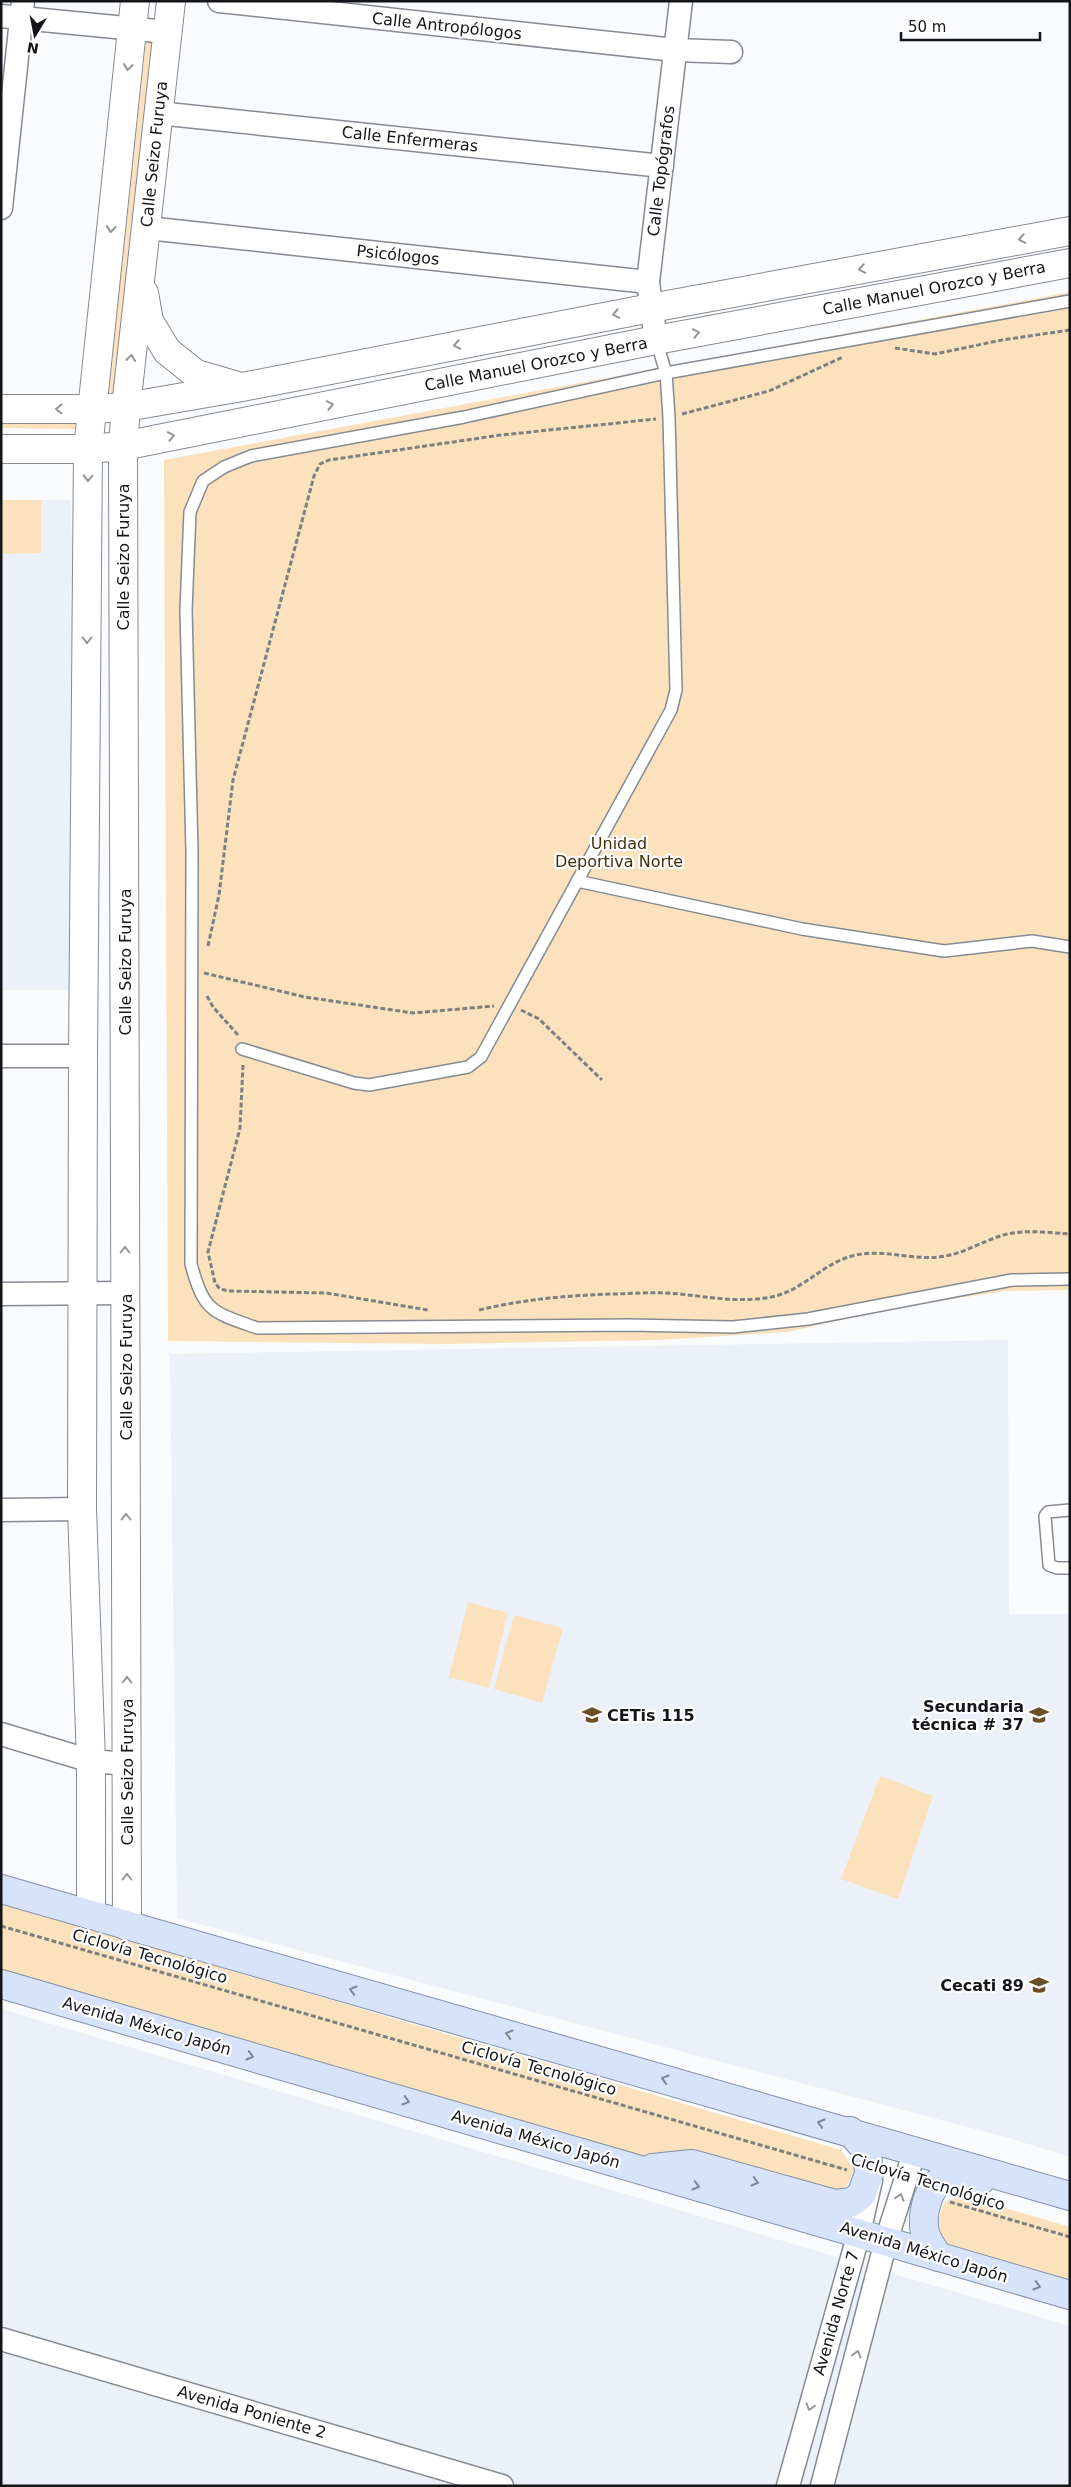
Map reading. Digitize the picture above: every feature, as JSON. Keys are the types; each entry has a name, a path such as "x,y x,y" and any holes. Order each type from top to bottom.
{"main road":[{"path":"1,1889 882,2140 1070,2196"},
{"name":"Avenida México Japón","path":"1,1984 1070,2295"},
{"path":"639,2169 692,2164 835,2204 852,2202 861,2195 868,2177 867,2151 850,2131"},
{"path":"938,2257 926,2233 925,2211 932,2190 946,2178 966,2177 1070,2209"}],"street":[{"path":"91,1915 91,1760 82,1509 84,1293 83,1056 88,449 135,1"},
{"name":"Calle Seizo Furuya","path":"127,1926 123,446 140,273 147,228 171,1"},
{"name":"Calle Antropólogos","path":"219,1 676,50 731,52"},
{"name":"Calle Topógrafos","path":"656,340 649,295 681,1"},
{"path":"1,208 15,12 132,29 167,32"},
{"name":"Calle Enfermeras","path":"158,113 662,166"},
{"name":"Psicólogos","path":"147,228 649,295"},
{"name":"Calle Manuel Orozco y Berra","path":"1,409 126,407 242,387 649,295 1070,231"},
{"name":"Calle Manuel Orozco y Berra","path":"1,449 88,449 123,446 656,340 1070,263"},
{"path":"140,273 149,321 167,350 196,374 242,387"},
{"path":"1,1056 83,1056"},
{"path":"1,1294 126,1293"},
{"path":"1,1510 82,1509"},
{"path":"1,1734 91,1760 128,1764"},
{"name":"Avenida Norte 7","path":"788,2486 859,2233 882,2140"},
{"name":"Avenida Norte 7","path":"822,2486 886,2241 915,2150"},
{"name":"Avenida Poniente 2","path":"1,2339 502,2486"}],"lane":[{"path":"1070,301 666,373 464,417 251,456 224,467 202,481 190,512 186,610 197,972 191,1264 197,1286 206,1304 225,1316 257,1328 628,1325 733,1327 808,1319 947,1294 1012,1280 1070,1278"},
{"path":"242,1050 354,1084 369,1085 468,1066 481,1057 671,710 676,690 670,417 666,373 656,340"},
{"path":"577,881 802,929 944,951 1032,941 1070,947"},
{"path":"1070,1510 1048,1512 1045,1516 1050,1565 1057,1568 1070,1568"}],"path":[{"path":"890,348 934,354 1002,340 1070,330"},
{"path":"206,954 219,895 233,780 314,476 320,464 329,460 501,435 670,417 712,408 769,391 848,355"},
{"path":"197,972 204,963"},
{"path":"197,972 204,983"},
{"path":"197,972 305,997 413,1013 509,1005 539,1019 602,1080"},
{"path":"205,992 213,1007 239,1036 242,1050 243,1076 240,1128 208,1252 215,1283 220,1289 326,1293 429,1310"},
{"path":"471,1311 525,1300 609,1294 666,1293 725,1300 765,1298 800,1287 836,1262 853,1256 876,1253 912,1258 939,1257 961,1252 1012,1233 1070,1234"},
{"name":"Ciclovía Tecnológico","path":"1,1926 868,2177"},
{"name":"Ciclovía Tecnológico","path":"930,2196 1070,2237"}],"shaded area":[{"path":"1,500 71,500 79,990 1,990"},
{"name":"CETis 115","path":"1008,1340 1009,1614 1070,1614 1070,2157 1009,2138 177,1918 170,1354"},
{"path":"1,2009 1070,2326 1070,2486 1,2486"}],"green space":[{"path":"151,36 156,42 118,391 113,396 109,391 146,42"},
{"name":"Unidad Deportiva Norte","path":"1070,292 1070,1290 1005,1291 894,1308 788,1332 658,1340 444,1344 168,1341 164,460"},
{"path":"1,418 77,418 83,427 76,429 1,428"},
{"path":"1,500 41,500 41,553 1,554"},
{"path":"468,1602 508,1613 489,1688 449,1677"},
{"path":"514,1615 563,1628 542,1703 494,1689"},
{"path":"880,1776 933,1796 898,1899 841,1879"},
{"path":"1,1903 841,2150 854,2169 848,2184 838,2196 642,2157 1,1973"},
{"path":"971,2198 1070,2227 1070,2280 948,2244 941,2233 940,2213 945,2201"}],"place":[{"name":"CETis 115","path":"592,1715"},
{"name":"Secundaria técnica # 37","path":"1039,1715"},
{"name":"Cecati 89","path":"1039,1985"}]}
